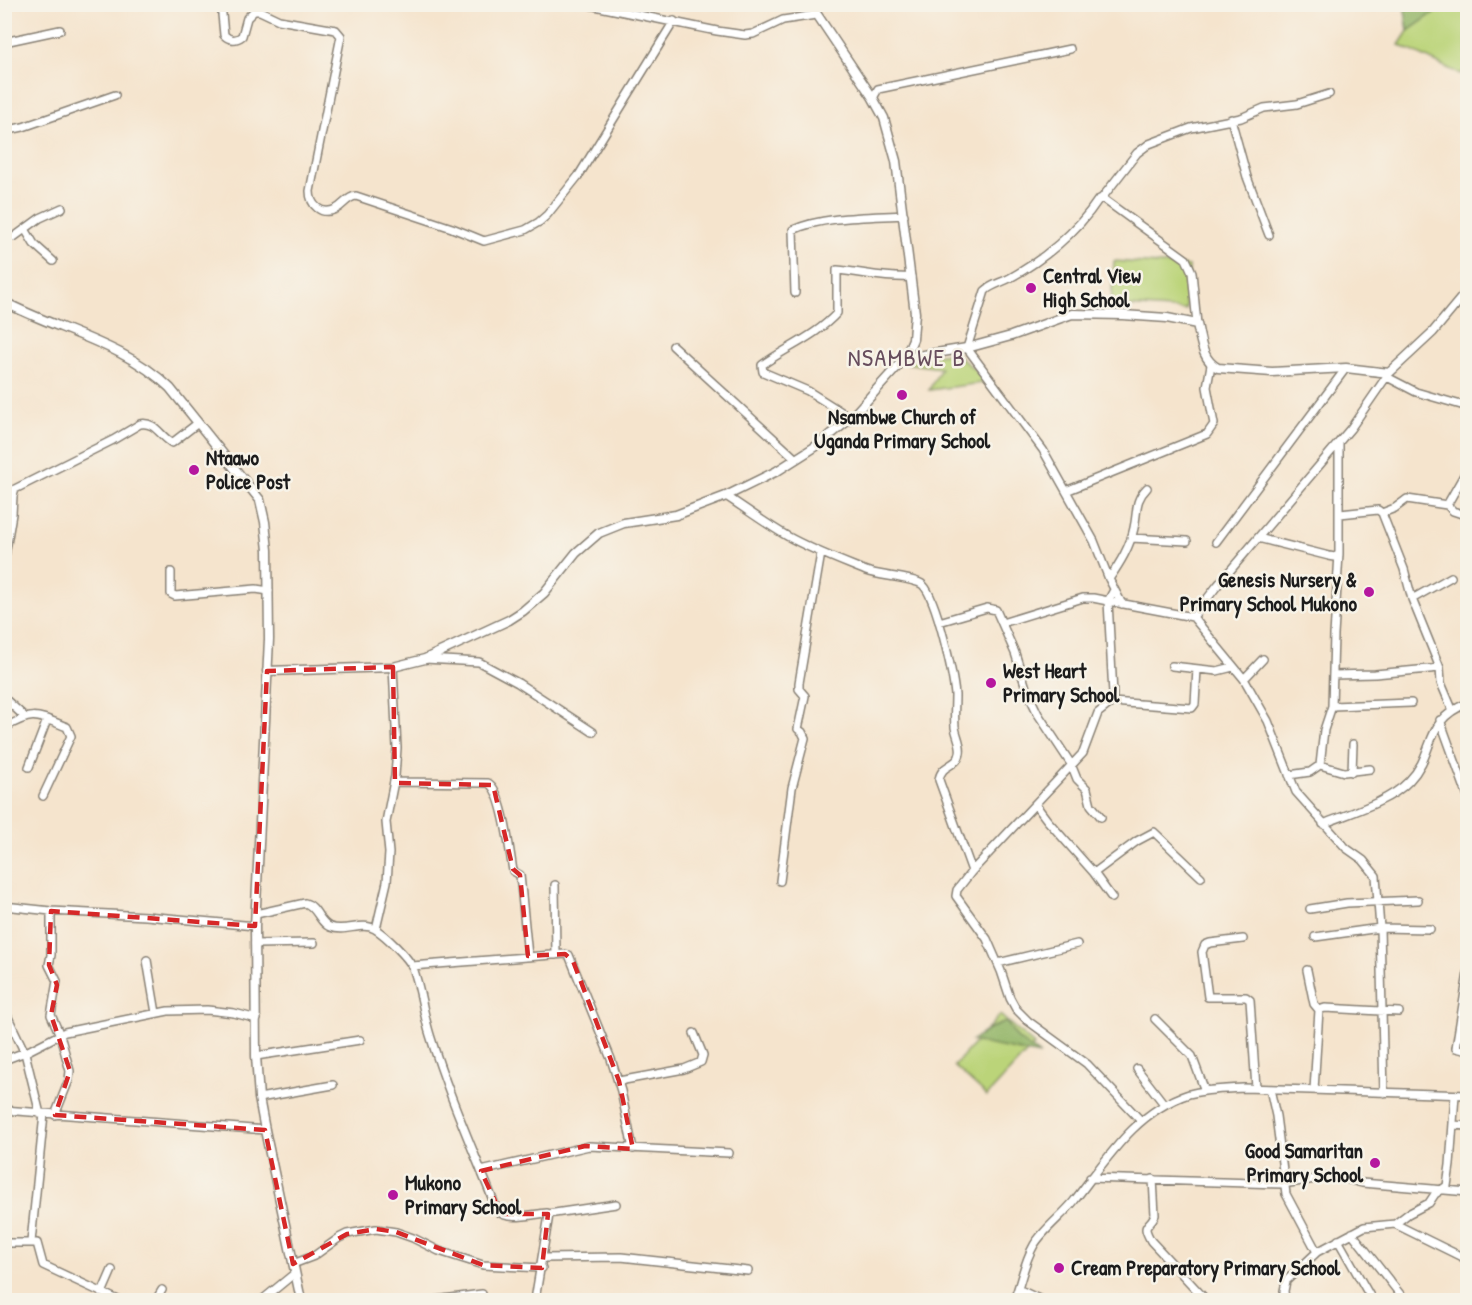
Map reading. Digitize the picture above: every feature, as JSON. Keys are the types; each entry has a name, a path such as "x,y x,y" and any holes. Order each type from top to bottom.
{"street":[{"path":"221,4 224,35 231,39 242,36 247,18 254,11 260,11 279,20 336,30 341,36 310,191 313,205 318,209 329,211 356,196 484,241 525,230 540,222 547,215 579,175 674,21"},
{"path":"585,4 745,35 753,34 783,20 816,15"},
{"path":"267,671 393,667 425,659 492,629 523,611 544,592 576,553 599,533 624,523 676,515 726,495 777,471 818,445 850,418 904,358 914,333 915,313 896,161 884,118 810,4"},
{"path":"4,42 60,30"},
{"path":"873,98 878,89 1070,49"},
{"path":"967,348 985,291 1010,278 1057,246 1102,198 1141,149 1191,129 1241,118 1264,108 1297,104 1329,94"},
{"path":"4,131 23,127 115,95"},
{"path":"1231,119 1247,177 1269,235"},
{"path":"1102,198 1186,259 1192,272 1197,324 1205,355 1218,369 1248,372 1346,368 1388,375 1416,392 1467,407"},
{"path":"14,237 40,218 62,208"},
{"path":"795,293 793,230 802,226 848,218 904,215"},
{"path":"25,229 34,244 53,261"},
{"path":"850,418 808,391 763,372 762,364 804,340 837,313 837,270 878,274 889,278 911,276"},
{"path":"1193,617 1340,443 1388,375 1433,332 1467,290"},
{"path":"4,302 144,365 170,388 260,500 265,522 269,591 255,926 256,1056 259,1098 301,1300"},
{"path":"904,358 967,348 1011,336 1072,314 1167,318 1197,324"},
{"path":"673,346 796,459"},
{"path":"967,348 1043,450 1094,541 1122,604"},
{"path":"1066,490 1207,434 1214,424 1207,387 1211,364"},
{"path":"1216,542 1346,368"},
{"path":"4,562 13,496 18,486 48,474 140,424 153,425 172,443 198,423"},
{"path":"1289,775 1310,772 1320,765 1324,730 1332,706 1339,554 1340,443"},
{"path":"1447,505 1467,468"},
{"path":"1109,579 1122,561 1131,538 1138,497 1147,488"},
{"path":"726,495 784,535 821,553 878,575 916,581 923,585 939,622 955,693 955,727 960,748 957,761 944,768 939,780 972,872"},
{"path":"1382,513 1395,508 1407,499 1447,505 1453,511 1467,516"},
{"path":"1340,514 1378,510 1382,513 1404,569 1412,599 1440,668 1441,683 1452,709"},
{"path":"1131,538 1187,541"},
{"path":"1258,538 1329,556 1335,557 1339,554"},
{"path":"780,881 792,788 805,738 798,729 805,696 799,689 799,683 821,553"},
{"path":"171,572 171,594 175,596 256,589 269,591"},
{"path":"1412,599 1451,577"},
{"path":"1114,590 1108,602 1112,702 1098,714 1087,747 972,872 957,890 956,896 987,939 1016,1009 1028,1021 1087,1064 1141,1121"},
{"path":"1002,623 1083,598 1193,617 1244,679 1268,721 1296,792 1323,824 1346,848 1371,868 1376,876 1380,928 1384,1093"},
{"path":"939,622 992,608 996,610 1015,652 1027,692 1038,714 1071,764 1077,779 1087,789 1091,805 1101,817"},
{"path":"425,659 479,662 594,732"},
{"path":"1244,679 1263,659"},
{"path":"1172,666 1226,670 1233,668"},
{"path":"376,930 387,882 389,853 386,827 394,782 396,748 393,667"},
{"path":"1333,675 1440,668"},
{"path":"1112,702 1192,708 1195,704 1197,669"},
{"path":"4,698 25,717"},
{"path":"1332,706 1411,703"},
{"path":"1323,824 1382,800 1409,782 1422,764 1440,720 1452,709 1467,703"},
{"path":"4,728 25,717 33,716 68,727 71,736 43,796"},
{"path":"29,766 47,720"},
{"path":"1440,720 1465,785 1467,797"},
{"path":"1352,772 1353,744"},
{"path":"1320,765 1333,770 1352,772 1370,769"},
{"path":"394,782 488,783 493,785 497,791 507,828 513,871 520,875 528,956"},
{"path":"1035,804 1094,873 1112,898"},
{"path":"1094,873 1134,840 1154,832 1201,877"},
{"path":"555,885 556,954"},
{"path":"1310,909 1347,903 1418,900"},
{"path":"256,914 305,903 310,904 331,928 344,930 366,926 376,930 412,966 430,1034 481,1171 497,1210 501,1214 508,1216 548,1214 616,1204"},
{"path":"4,906 255,926"},
{"path":"51,911 49,966 56,977 57,985 51,1015 60,1035 70,1071 69,1080 55,1115"},
{"path":"1315,937 1380,928 1430,928"},
{"path":"1243,939 1210,943 1205,945 1202,952 1209,997 1246,997 1250,1000 1256,1088"},
{"path":"255,944 314,944"},
{"path":"998,963 1077,944"},
{"path":"412,966 565,954 573,961 619,1081 633,1149"},
{"path":"147,960 156,1013"},
{"path":"1307,970 1314,1004 1319,1010 1314,1090"},
{"path":"1467,974 1456,1048 1467,1051"},
{"path":"1319,1010 1325,1008 1399,1012"},
{"path":"4,1009 25,1053 42,1114 31,1242"},
{"path":"4,1060 25,1053 60,1035 156,1013 207,1010 234,1013 257,1019"},
{"path":"1155,1019 1192,1056 1205,1091"},
{"path":"619,1081 684,1069 700,1062 703,1055 694,1033"},
{"path":"256,1056 360,1040"},
{"path":"1137,1069 1164,1104"},
{"path":"259,1098 333,1085"},
{"path":"1014,1300 1036,1242 1065,1212 1106,1157 1141,1121 1164,1104 1205,1091 1256,1088 1467,1095"},
{"path":"1270,1089 1276,1116 1283,1184 1288,1200 1317,1252"},
{"path":"1395,1224 1429,1203 1448,1182 1455,1095"},
{"path":"4,1110 265,1130"},
{"path":"1453,1125 1467,1126"},
{"path":"481,1171 585,1146 729,1154"},
{"path":"1090,1178 1283,1184 1334,1176 1362,1183 1467,1192"},
{"path":"1153,1179 1155,1215 1146,1225 1145,1231 1151,1241 1206,1300"},
{"path":"535,1300 542,1268 548,1214"},
{"path":"1286,1300 1284,1291 1286,1281 1317,1252 1364,1227 1395,1224 1462,1257 1467,1256"},
{"path":"262,1300 294,1268 339,1238 347,1234 376,1229 396,1232 440,1251 483,1265 542,1268"},
{"path":"1352,1233 1403,1298"},
{"path":"1338,1240 1371,1298"},
{"path":"4,1243 37,1243 43,1265 118,1300"},
{"path":"543,1258 621,1257 748,1271"},
{"path":"102,1293 112,1270"},
{"path":"1018,1289 1041,1300"},
{"path":"156,1300 162,1290"},
{"path":"436,1300 482,1294"}],"highlighted area":[{"path":"393,667 395,783 493,785 513,869 520,875 528,956 565,954 573,961 619,1081 633,1149 585,1146 481,1171 501,1214 548,1214 542,1268 483,1265 396,1232 376,1229 347,1234 293,1264 265,1130 55,1115 70,1071 51,1015 57,985 49,965 51,911 255,926 267,671"}],"green space":[{"path":"1404,4 1445,4 1445,5 1408,31"},
{"path":"1445,5 1467,5 1467,70 1460,74 1399,45 1408,31"},
{"path":"1114,261 1189,266 1186,310 1111,305"},
{"path":"954,352 989,382 929,390 941,368 904,363 909,359"},
{"path":"1000,1015 1034,1045 987,1096 954,1066"},
{"path":"1006,1022 1018,1039 1040,1055 971,1041 991,1028"}],"place":[{"name":"Central View High School","path":"1031,288"},
{"name":"Nsambwe Church of Uganda Primary School","path":"902,395"},
{"name":"Ntaawo Police Post","path":"194,470"},
{"name":"Genesis Nursery & Primary School Mukono","path":"1369,592"},
{"name":"West Heart Primary School","path":"991,683"},
{"name":"Good Samaritan Primary School","path":"1375,1163"},
{"name":"Mukono Primary School","path":"393,1195"},
{"name":"Cream Preparatory Primary School","path":"1059,1268"}],"district":[{"name":"NSAMBWE B","path":"907,358"}]}
